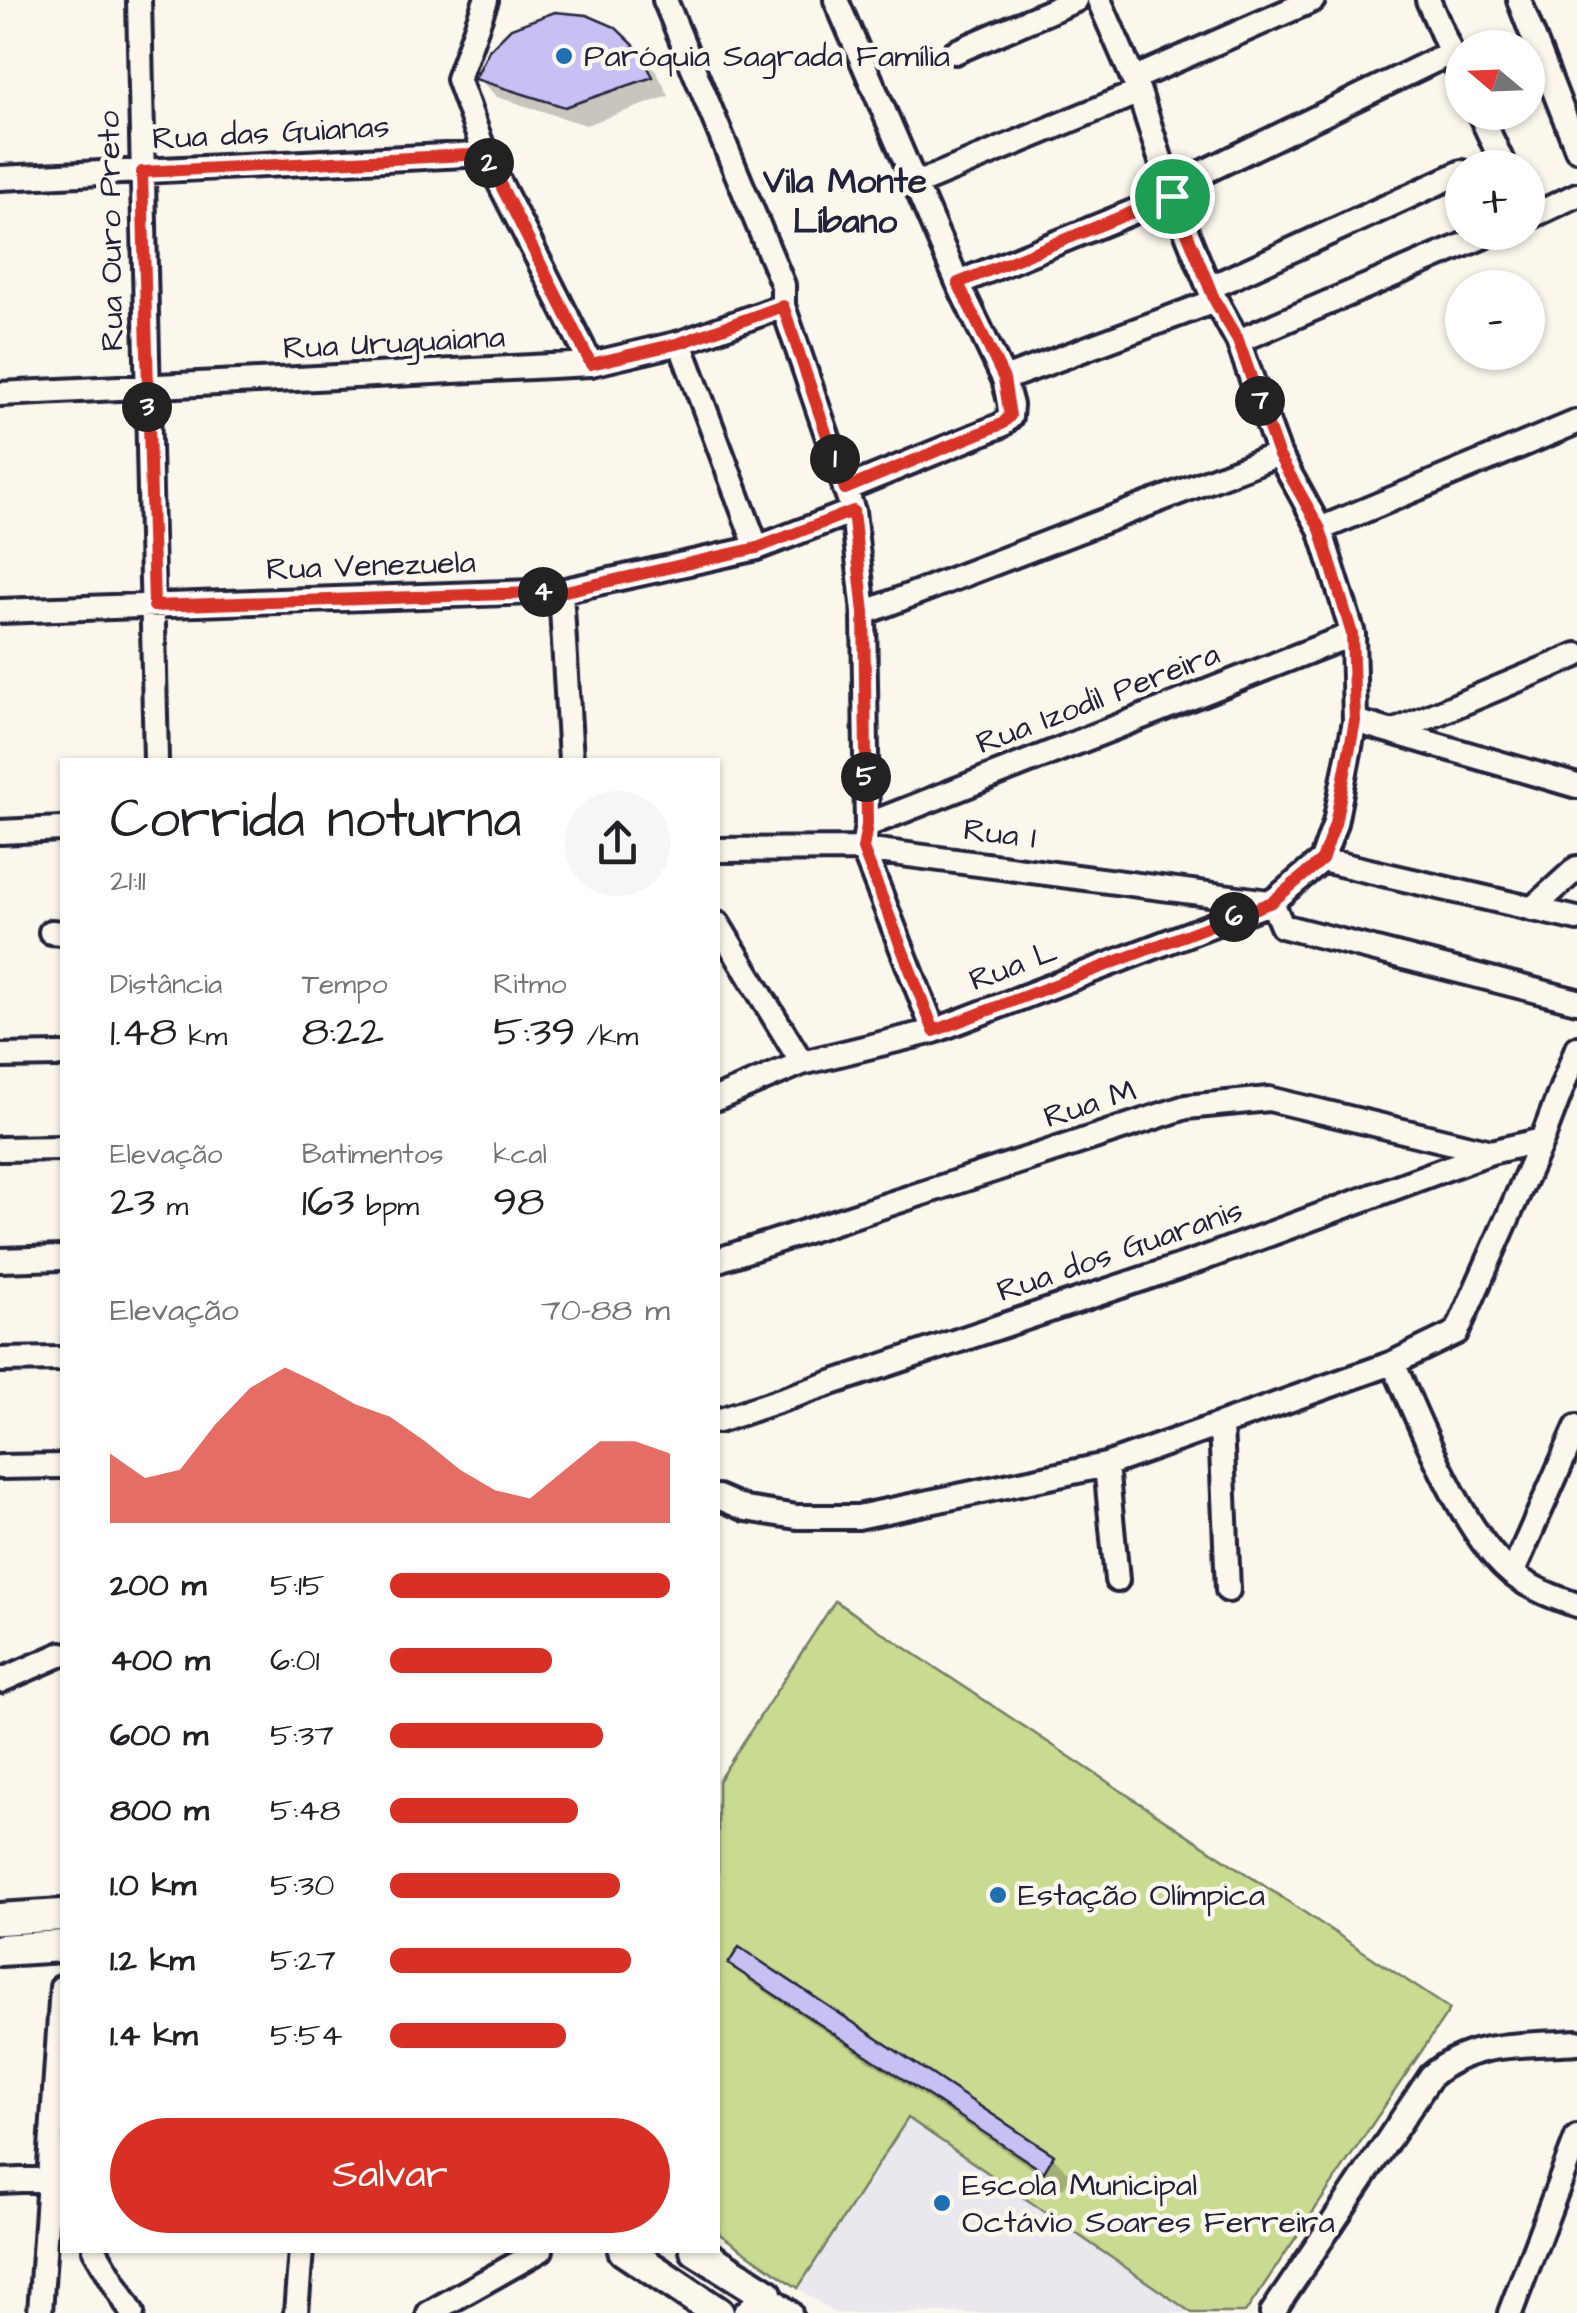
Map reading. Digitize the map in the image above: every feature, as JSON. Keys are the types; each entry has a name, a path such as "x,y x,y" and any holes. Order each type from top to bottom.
{"street":[{"name":"Rua Ouro Preto","path":"139,0 156,758"},
{"path":"486,0 458,78 485,154 591,364"},
{"path":"665,0 783,284 783,306 849,500 864,613 867,825 863,849 934,1031"},
{"path":"836,0 958,283 1004,379 1212,294 1445,180"},
{"path":"956,52 1076,0"},
{"path":"1099,0 1136,86 1171,192 1212,294 1238,340 1278,454 1320,529 1352,634 1355,721 1335,824 1322,860 1577,919"},
{"path":"916,184 1136,86 1313,0"},
{"path":"1428,0 1445,41"},
{"path":"1520,0 1577,149"},
{"path":"958,283 1171,192 1445,55"},
{"name":"Rua das Guianas","path":"0,178 485,154"},
{"path":"1545,210 1577,195"},
{"path":"1238,340 1451,250"},
{"name":"Rua Uruguaiana","path":"0,394 146,390 591,364 680,343 783,306"},
{"path":"680,343 757,548"},
{"name":"Rua Venezuela","path":"0,610 561,592 757,548 1002,424 1010,416 1004,379"},
{"path":"1320,529 1577,422"},
{"path":"864,613 1278,454"},
{"path":"561,592 571,758"},
{"name":"Rua Izodil Pereira","path":"867,825 1352,634"},
{"path":"1393,732 1577,656"},
{"path":"1355,721 1577,786"},
{"path":"0,832 60,830"},
{"name":"Rua I","path":"720,850 863,849 1272,902"},
{"name":"Rua L","path":"720,1097 802,1064 934,1031 1272,902 1322,860"},
{"path":"1532,909 1577,868"},
{"path":"1272,902 1282,926 1577,1001"},
{"path":"720,927 802,1064"},
{"path":"720,1498 746,1509 797,1517 858,1517 1106,1465 1394,1363 1456,1332 1542,1140 1577,1048"},
{"path":"0,1056 60,1055"},
{"name":"Rua M","path":"720,1254 1186,1107 1269,1099 1491,1152"},
{"name":"Rua dos Guaranis","path":"720,1420 1202,1259 1491,1152 1542,1140"},
{"path":"0,1148 60,1148"},
{"path":"0,1260 60,1258"},
{"path":"0,1360 60,1359"},
{"path":"1394,1363 1440,1469 1512,1574 1577,1605"},
{"path":"1221,1425 1228,1590"},
{"path":"1512,1574 1577,1426"},
{"path":"1106,1465 1117,1580"},
{"path":"0,1466 60,1466"},
{"path":"0,1681 60,1655"},
{"path":"0,1918 60,1915"},
{"path":"0,1950 60,1946"},
{"path":"1272,2313 1430,2076 1452,2056 1480,2049 1577,2042"},
{"path":"40,2313 59,2184 60,2118"},
{"path":"1510,2313 1577,2137"},
{"path":"0,2181 59,2184"},
{"path":"97,2253 132,2313"},
{"path":"296,2313 301,2253"},
{"path":"429,2313 536,2253"},
{"path":"628,2253 718,2313"},
{"path":"700,2253 767,2308"}],"shaded area":[{"name":"Escola Municipal Octávio Soares Ferreira","path":"908,2117 1192,2313 834,2313 798,2288"}],"green space":[{"name":"Estação Olímpica","path":"835,1601 1450,2009 1245,2313 1192,2313 908,2118 798,2288 720,2234 720,1778"}],"building":[{"name":"Paróquia Sagrada Família","path":"555,12 587,15 615,27 638,49 653,77 565,107 475,79 489,50 511,28"},
{"path":"739,1947 1054,2155 1044,2172 728,1964"}],"place":[{"name":"Paróquia Sagrada Família","path":"564,56"},
{"name":"Estação Olímpica","path":"998,1895"},
{"name":"Escola Municipal Octávio Soares Ferreira","path":"942,2203"}],"district":[{"name":"Vila Monte Líbano","path":"845,201"}],"route":[{"path":"485,154 591,364 680,343 783,306 845,489 1002,424 1010,416 1004,379 958,283 1172,196 1215,301 1238,340 1278,454 1320,529 1352,634 1355,721 1335,824 1322,860 1272,902 934,1031 863,849 867,825 864,613 853,511 757,548 561,592 154,606 142,172 485,154"}]}
